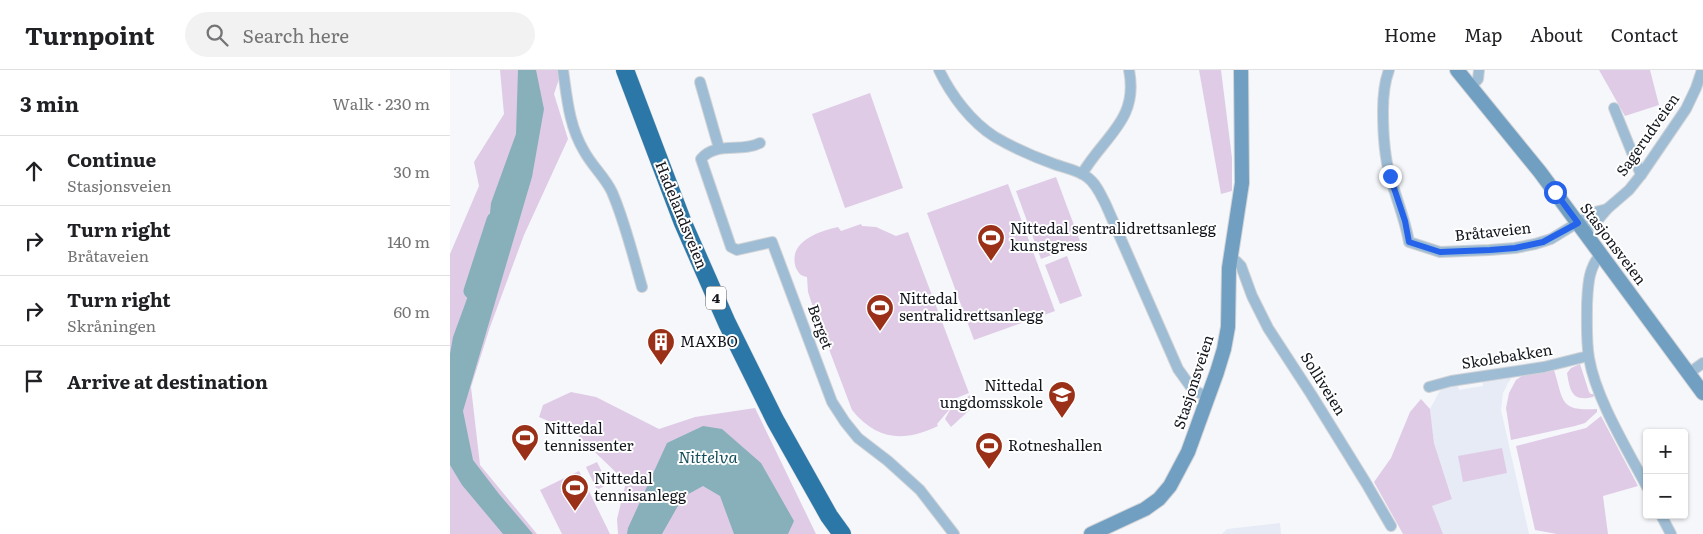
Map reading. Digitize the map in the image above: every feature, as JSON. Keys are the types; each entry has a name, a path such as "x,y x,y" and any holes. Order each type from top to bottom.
{"highway":[{"name":"Hadelandsveien","path":"625,70 680,216 715,297 764,397 829,516 842,534"},
{"name":"Hadelandsveien","path":"829,516 835,534"}],"main road":[{"name":"Stasjonsveien","path":"1092,534 1145,509 1164,494 1175,480 1184,462 1221,360 1228,327 1230,260 1242,183 1241,70"},
{"name":"Stasjonsveien","path":"1457,70 1530,158 1703,393"}],"street":[{"path":"563,70 570,116 576,136 586,156 601,174 613,194 642,287"},
{"path":"939,70 948,87 966,111 988,132 1010,145 1082,174 1092,181 1102,197 1181,374 1193,390 1208,397"},
{"path":"1082,174 1088,163 1120,123 1128,109 1132,89 1129,70"},
{"name":"Bråtaveien","path":"1389,70 1384,90 1385,152 1390,176 1405,221 1409,242 1440,252 1507,248 1543,242 1580,227"},
{"path":"1470,86 1478,79 1479,70"},
{"name":"Sagerudveien","path":"1580,227 1595,212 1607,209 1629,190 1641,175 1686,109 1702,70"},
{"path":"700,82 719,148 751,146 760,143"},
{"path":"1614,108 1641,175"},
{"name":"Berget","path":"719,148 710,151 701,159 731,246 737,250 772,242 832,402 858,438 895,467 920,490 954,534"},
{"path":"1601,254 1591,268 1588,298 1588,356 1602,397 1643,479"},
{"name":"Solliveien","path":"1230,260 1236,261 1241,266 1252,296 1268,328 1325,416 1391,526"},
{"name":"Skolebakken","path":"1429,387 1451,381 1544,367 1588,356"},
{"path":"1689,374 1703,363"},
{"path":"1663,519 1671,534"}],"shaded area":[{"path":"500,70 561,70 554,94 568,139 524,235 490,327 471,387 480,465 537,534 450,534 450,254 479,186 474,162 504,114"},
{"path":"1199,70 1221,70 1232,158 1232,191 1221,194"},
{"path":"1599,70 1650,70 1659,105 1625,116"},
{"path":"870,93 903,188 845,208 812,114"},
{"path":"1056,177 1081,244 1041,259 1016,191"},
{"name":"Nittedal sentralidrettsanlegg kunstgress","path":"1008,184 1055,311 974,340 927,213"},
{"path":"861,224 862,226 876,227 896,236 908,232 969,393 954,399 949,410 937,424 938,426 914,435 892,436 881,433 871,428 852,410 813,307 808,292 807,277 800,274 796,268 794,259 796,251 806,239 822,231 838,227 841,231"},
{"path":"1067,256 1082,296 1060,304 1045,265"},
{"path":"1580,364 1589,392 1595,394 1593,397 1580,398 1576,396 1569,385 1567,373 1571,368"},
{"path":"1551,368 1554,370 1562,397 1569,406 1597,409 1597,412 1585,423 1511,440 1506,408 1509,393 1516,380 1526,373"},
{"path":"1513,376 1503,393 1501,410 1529,534 1443,534 1432,506 1452,498 1434,443 1430,409 1443,385 1457,382 1459,390 1483,386 1482,378"},
{"path":"571,392 596,397 659,429 695,417 755,408 816,534 618,534 617,519 626,482 574,432 539,417 543,405"},
{"path":"970,395 975,405 951,427 945,419 950,410"},
{"path":"1421,399 1430,409 1434,443 1452,499 1432,506 1443,534 1403,534 1374,482 1391,458 1410,412"},
{"path":"1601,416 1638,486 1603,496 1608,534 1557,534 1535,530 1516,446 1586,428"},
{"path":"1502,448 1507,473 1463,482 1458,456"},
{"path":"597,462 608,484 597,490 586,467"},
{"name":"Nittedal tennisanlegg","path":"579,471 610,534 562,534 540,490"},
{"path":"1280,523 1281,534 1222,534 1227,529"}],"water":[{"path":"518,70 536,70 544,109 532,177 463,411 473,460 533,534 503,534 462,485 450,465 450,354 453,337 487,244 491,203 516,134"},
{"name":"Nittelva","path":"703,426 722,429 761,463 794,521 788,534 734,534 720,496 703,486 683,497 662,534 627,534 667,443"}],"waterway":[{"name":"Nittelva","path":"471,291 494,220"}],"place":[{"name":"Nittedal sentralidrettsanlegg kunstgress","path":"991,262"},
{"name":"Nittedal sentralidrettsanlegg","path":"880,332"},
{"name":"MAXBO","path":"661,366"},
{"name":"Nittedal ungdomsskole","path":"1062,419"},
{"name":"Nittedal tennissenter","path":"525,462"},
{"name":"Rotneshallen","path":"989,470"},
{"name":"Nittedal tennisanlegg","path":"575,512"}],"route":[{"path":"1390,176 1405,221 1409,242 1440,252 1515,248 1551,239 1578,223 1555,192"}]}
